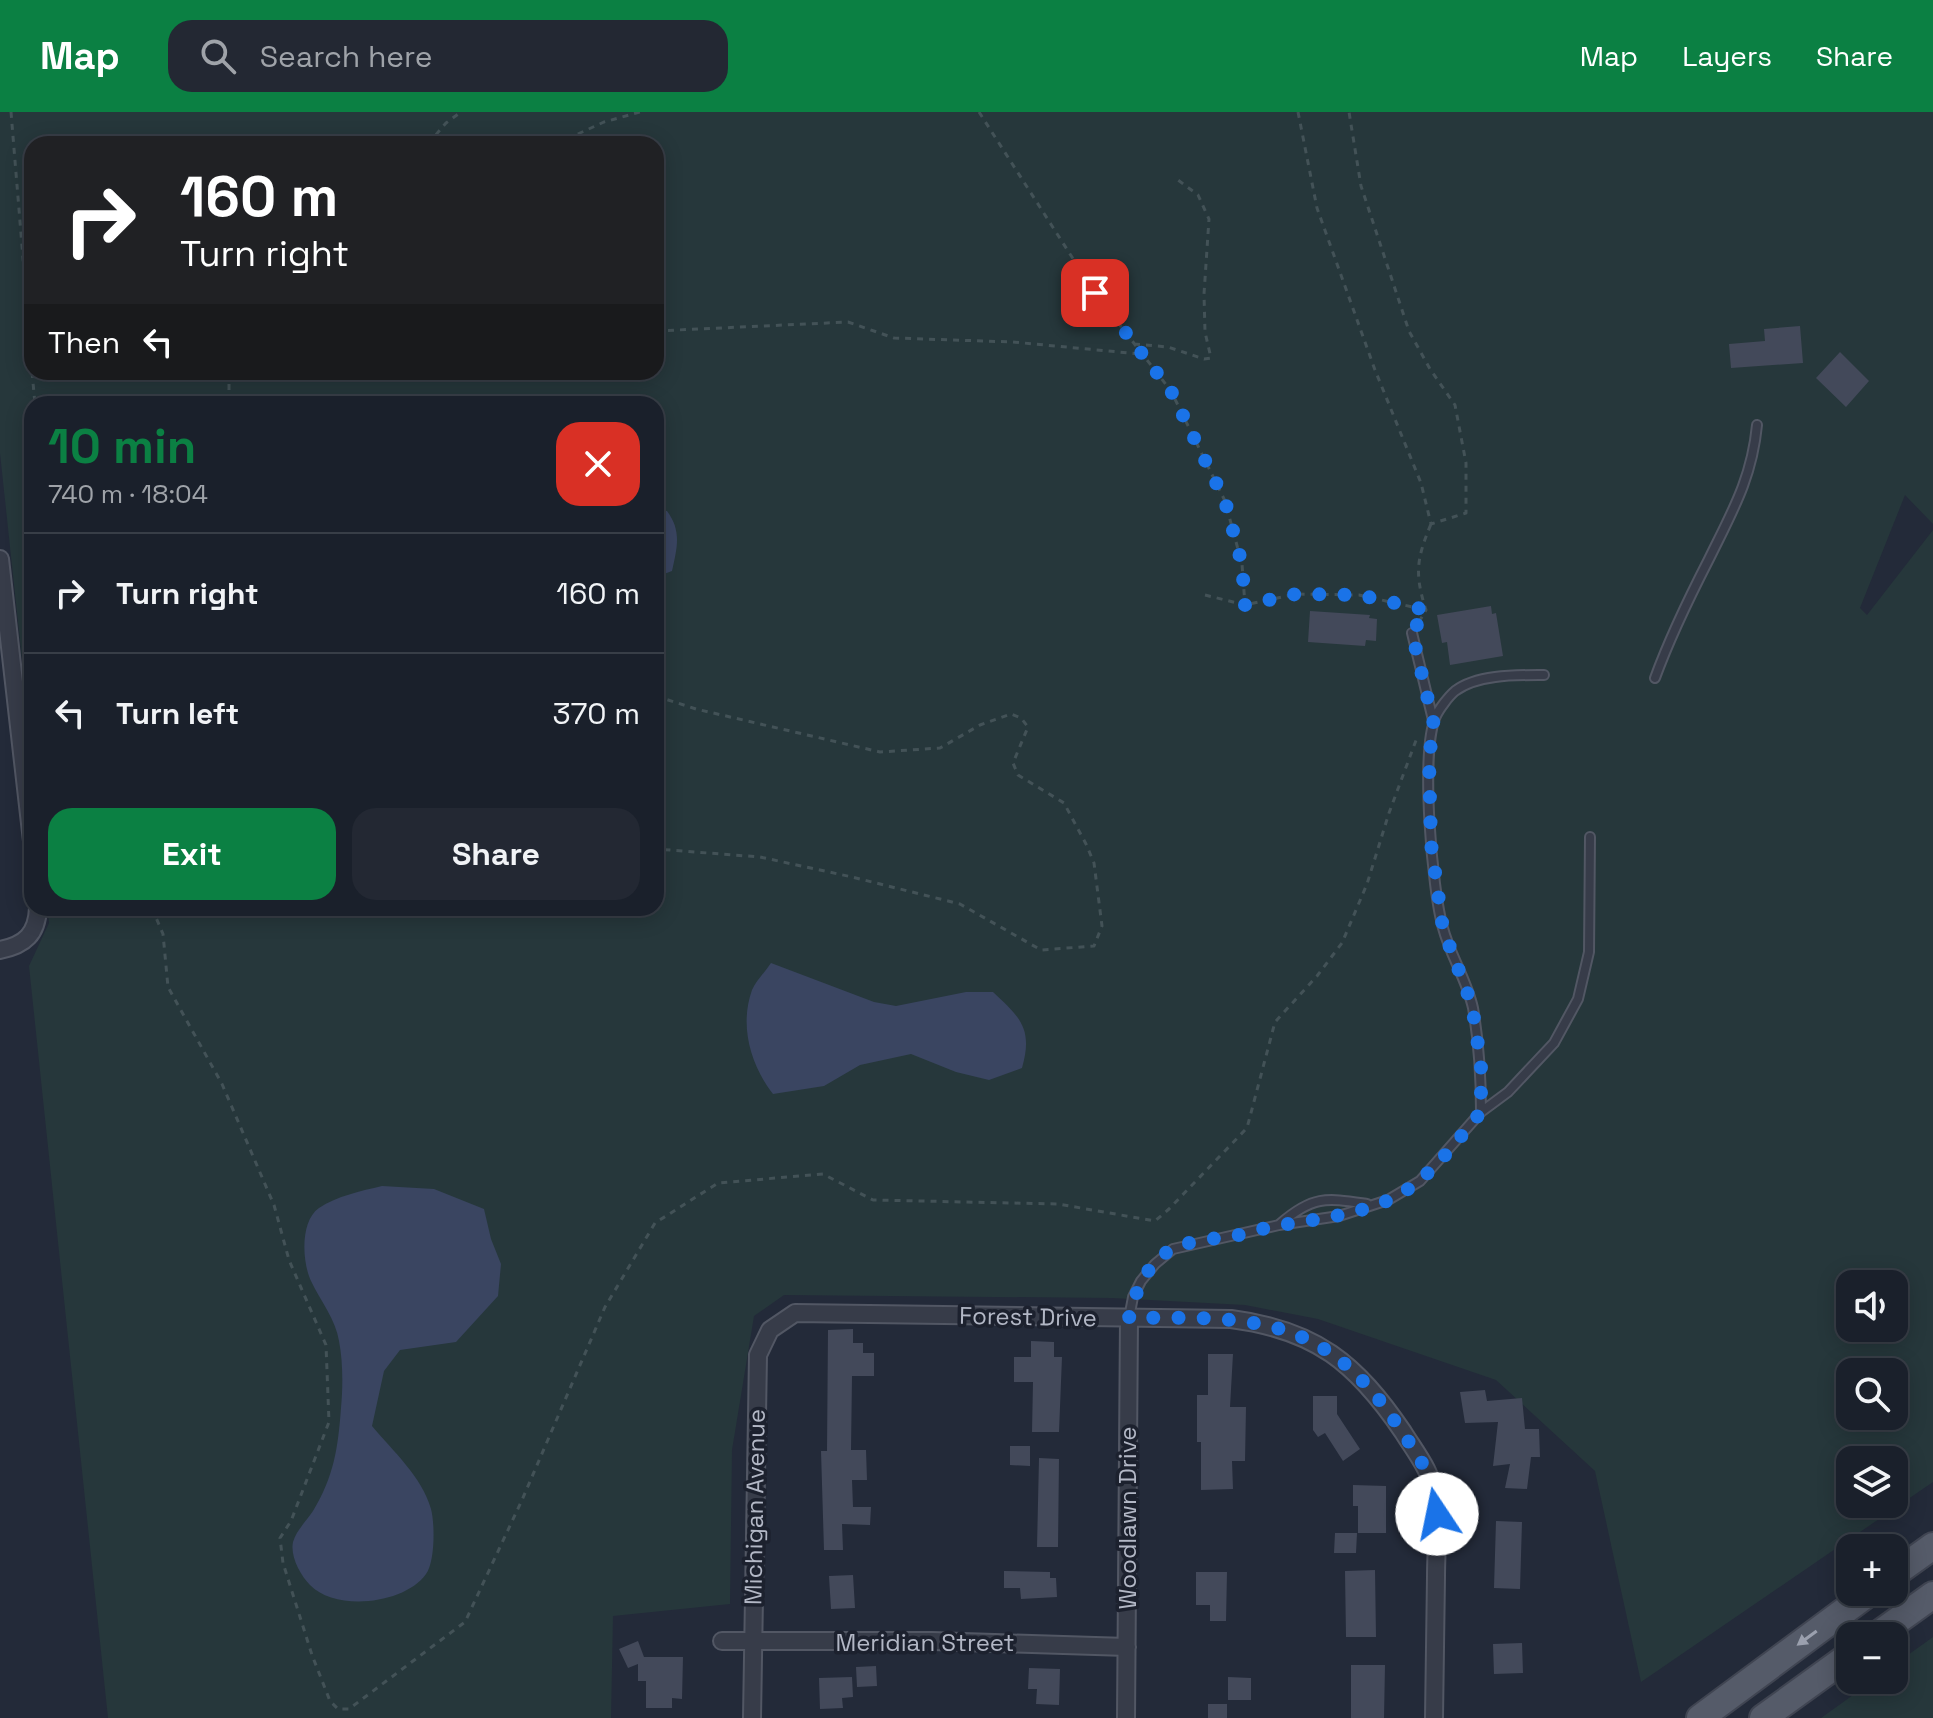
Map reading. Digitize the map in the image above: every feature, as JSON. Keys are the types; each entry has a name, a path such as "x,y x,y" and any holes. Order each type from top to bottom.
{"main road":[{"path":"1908,1564 1933,1546"},
{"path":"1895,1622 1933,1595"},
{"path":"1700,1718 1851,1606"},
{"path":"1763,1718 1836,1665"}],"street":[{"path":"0,559 24,770"},
{"path":"0,950 17,947 31,936 37,916"},
{"name":"Forest Drive","path":"795,1313 1231,1319 1287,1331 1317,1344 1343,1361 1388,1411 1423,1463 1435,1495 1434,1718"},
{"name":"Michigan Avenue","path":"752,1718 758,1355 770,1330 795,1313"},
{"name":"Woodlawn Drive","path":"1126,1718 1129,1318"},
{"name":"Meridian Street","path":"722,1641 932,1641 1127,1647"}],"lane":[{"path":"1655,678 1670,636 1745,486 1755,452 1757,425"},
{"path":"1412,633 1434,725"},
{"path":"1481,1112 1481,1065 1472,1005 1443,929 1431,844 1429,757 1436,716 1454,691 1499,677 1544,675"},
{"path":"1129,1318 1133,1297 1141,1281 1173,1249 1279,1225 1339,1216 1388,1200 1420,1181 1481,1112 1508,1092 1554,1043 1578,999 1589,952 1590,837"},
{"path":"1279,1225 1321,1199 1338,1198 1372,1204"}],"path":[{"path":"11,112 24,272"},
{"path":"435,136 461,112"},
{"path":"573,136 604,122 640,112"},
{"path":"979,112 1095,293 1171,391 1225,501 1242,564 1245,605"},
{"path":"1298,112 1317,208 1375,370 1421,483 1431,524 1418,555 1420,592 1426,610 1412,633"},
{"path":"1349,112 1361,186 1409,331 1455,405 1466,463 1466,513 1431,524"},
{"path":"1134,344 1168,347 1204,359 1211,358 1205,332 1204,294 1209,219 1198,195 1178,180"},
{"path":"664,331 848,322 894,338 1013,342 1142,355"},
{"path":"1205,595 1245,605 1296,594 1359,595 1426,610"},
{"path":"664,699 696,709 880,752 940,748 980,725 1011,714 1021,718 1028,727 1013,763 1018,775 1064,803 1094,863 1102,926 1094,946 1041,950 960,904 760,857 664,850"},
{"path":"155,916 163,934 168,987 222,1084 274,1205 289,1260 326,1345 329,1422 291,1521 280,1538 283,1563 316,1667 330,1701 338,1709 349,1709 465,1622 522,1500 605,1307 655,1223 718,1183 823,1174 873,1200 1058,1204 1129,1219 1155,1221 1169,1209 1247,1128 1275,1022 1342,943 1367,884 1411,752 1430,708"}],"shaded area":[{"path":"0,112 1933,112 1933,524 1905,495 1860,608 1867,615 1933,530 1933,1482 1908,1499 1908,1446 1836,1446 1836,1518 1880,1518 1857,1534 1836,1534 1836,1548 1641,1682 1595,1471 1496,1380 1318,1319 1245,1305 1112,1298 784,1295 754,1316 732,1450 730,1604 613,1616 611,1718 108,1718 29,966 49,923 49,916 664,916 664,396 24,396 24,678 0,453"},
{"path":"1933,1637 1933,1718 1821,1718 1854,1694 1908,1694 1908,1655"}],"water":[{"path":"664,511 672,518 677,540 672,571 664,574"},
{"path":"771,963 874,1002 896,1006 966,992 993,992 1022,1025 1026,1043 1022,1068 989,1080 956,1072 911,1054 860,1065 824,1086 773,1094 753,1058 747,1031 752,990"},
{"path":"382,1186 434,1189 484,1209 501,1264 498,1296 456,1342 400,1350 384,1371 372,1426 406,1465 427,1497 434,1533 433,1552 426,1574 403,1592 387,1598 353,1601 322,1594 310,1585 299,1571 292,1547 330,1474 338,1436 342,1391 337,1333 308,1273 304,1242 308,1222 319,1208 341,1197"}],"building":[{"path":"1800,326 1803,363 1731,368 1729,344 1765,341 1764,329"},
{"path":"1840,352 1869,381 1846,407 1816,378"},
{"path":"1491,606 1492,614 1496,613 1503,656 1450,665 1447,642 1442,643 1437,615"},
{"path":"1310,611 1370,615 1369,618 1377,619 1376,641 1366,640 1365,646 1308,642"},
{"path":"853,1329 853,1343 863,1343 863,1353 874,1353 874,1376 852,1376 851,1450 866,1450 867,1480 852,1480 853,1507 871,1507 870,1525 842,1524 843,1550 824,1550 821,1451 827,1451 828,1330"},
{"path":"1031,1341 1054,1342 1054,1357 1062,1357 1059,1432 1032,1432 1033,1382 1014,1382 1014,1357 1031,1357"},
{"path":"1208,1354 1233,1354 1230,1407 1246,1407 1245,1461 1232,1461 1233,1489 1201,1490 1197,1395 1208,1395"},
{"path":"1485,1390 1487,1401 1522,1398 1525,1429 1539,1429 1540,1457 1531,1457 1527,1489 1505,1488 1510,1464 1493,1466 1498,1422 1465,1423 1460,1392"},
{"path":"1313,1396 1337,1396 1337,1414 1360,1449 1343,1461 1325,1433 1318,1437 1313,1430"},
{"path":"1010,1446 1030,1446 1030,1466 1010,1465"},
{"path":"1039,1458 1059,1459 1058,1547 1037,1547"},
{"path":"1353,1485 1386,1486 1386,1533 1358,1533 1358,1506 1353,1506"},
{"path":"1496,1521 1522,1522 1520,1589 1494,1588"},
{"path":"1335,1533 1357,1533 1356,1553 1334,1553"},
{"path":"1375,1570 1376,1637 1346,1637 1345,1571"},
{"path":"1004,1571 1050,1572 1050,1578 1056,1578 1057,1597 1021,1599 1020,1588 1004,1588"},
{"path":"1196,1572 1227,1572 1226,1621 1210,1621 1210,1605 1196,1605"},
{"path":"853,1575 855,1608 831,1609 829,1576"},
{"path":"638,1641 644,1657 683,1657 682,1699 672,1698 672,1708 646,1708 646,1681 638,1681 638,1664 628,1668 619,1649"},
{"path":"1522,1643 1523,1673 1494,1674 1493,1644"},
{"path":"1351,1665 1385,1665 1384,1718 1351,1718"},
{"path":"876,1666 877,1686 857,1687 856,1667"},
{"path":"1029,1668 1060,1669 1059,1705 1036,1704 1037,1689 1028,1689"},
{"path":"852,1677 853,1697 842,1698 843,1708 820,1709 819,1678"},
{"path":"1228,1677 1251,1678 1251,1700 1228,1700"},
{"path":"1208,1704 1227,1704 1227,1718 1208,1718"}],"route":[{"path":"1095,293 1171,391 1225,501 1242,564 1245,605 1296,594 1359,595 1426,610 1412,633 1434,725 1429,757 1431,844 1443,929 1472,1005 1481,1065 1481,1112 1420,1181 1388,1200 1339,1216 1279,1225 1173,1249 1141,1281 1133,1297 1129,1318 1186,1317 1254,1322 1317,1344 1343,1361 1367,1384 1388,1411 1423,1463 1435,1495 1437,1514"}]}
